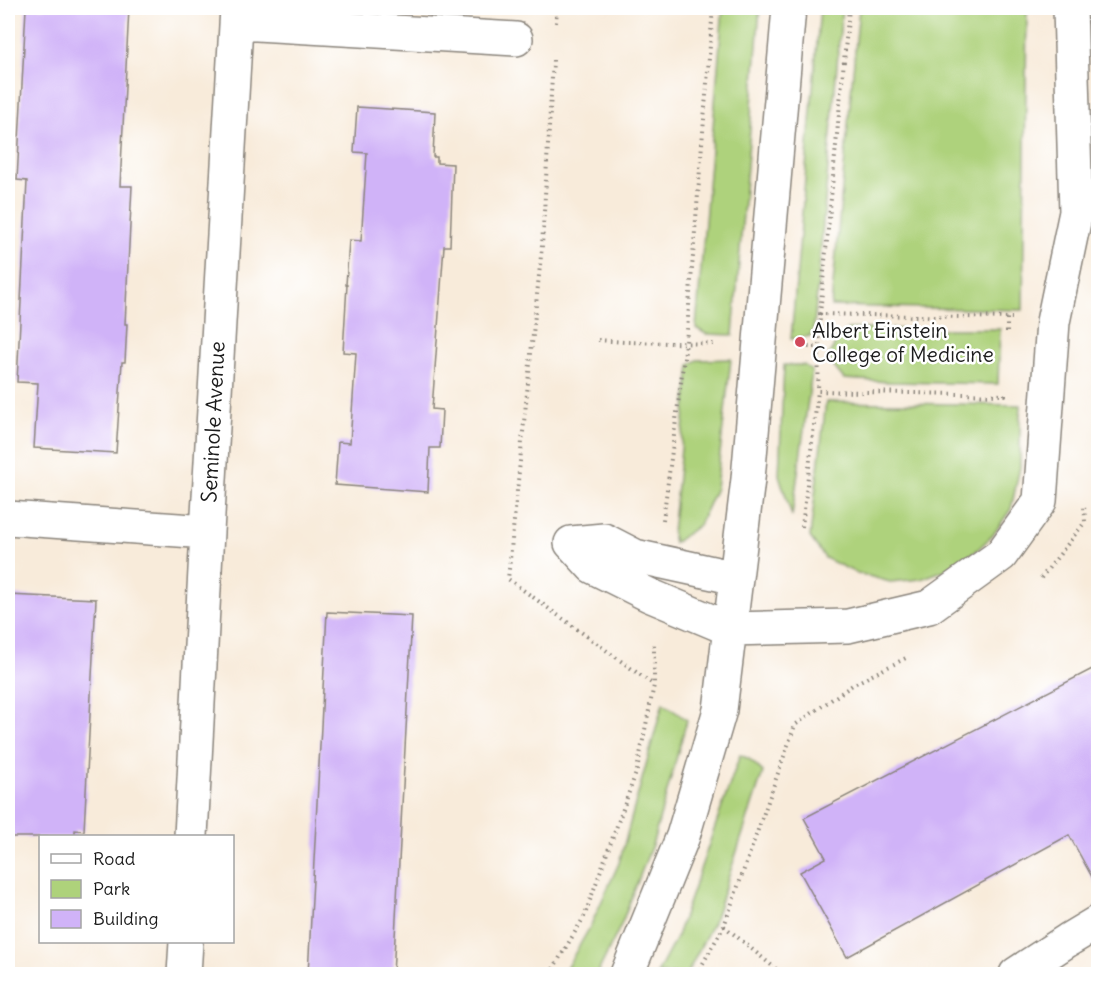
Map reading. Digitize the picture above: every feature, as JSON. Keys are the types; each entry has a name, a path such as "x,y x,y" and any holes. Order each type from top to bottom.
{"street":[{"path":"627,975 683,836 720,710 748,479 789,8"},
{"path":"736,578 635,556 604,540 571,543 593,567 649,595 730,629 848,626 929,607 1001,555 1040,501 1053,322 1076,212 1070,8"},
{"path":"237,15 516,39"},
{"name":"Seminole Avenue","path":"191,835 237,15"},
{"path":"8,518 207,532"},
{"path":"1016,975 1098,922"},
{"path":"184,975 186,943"}],"path":[{"path":"555,29 557,8"},
{"path":"661,530 686,343 712,8"},
{"path":"802,527 818,391 820,314 849,8"},
{"path":"554,50 542,246 508,579 654,686"},
{"path":"820,314 1007,318 1006,340"},
{"path":"598,340 820,347"},
{"path":"818,391 1005,395 1005,384"},
{"path":"550,975 584,917 637,770 654,686 654,638"},
{"path":"724,926 782,975"}],"green space":[{"path":"723,8 760,8 733,335 706,334 696,328"},
{"path":"820,8 842,8 814,326 810,336 791,339"},
{"path":"859,8 1027,8 1023,310 831,306"},
{"path":"848,329 1000,329 998,384 844,379 833,366 829,354"},
{"path":"731,359 716,488 699,525 674,543 672,533 690,365 697,360"},
{"path":"784,365 804,365 812,371 792,516 779,475"},
{"path":"826,402 1020,405 1020,467 1011,509 993,535 975,552 950,568 921,579 890,582 854,572 825,558 810,537"},
{"path":"663,703 687,720 653,842 621,925 597,974 563,974 590,927 619,863"},
{"path":"740,755 749,759 763,772 715,918 687,974 657,974 677,936"}],"building":[{"path":"26,8 129,8 120,186 132,186 125,362 122,362 116,453 34,448 38,383 17,382 27,181 17,180"},
{"path":"357,107 435,112 433,157 437,157 437,163 453,164 450,246 444,246 432,409 442,410 440,448 430,448 428,492 335,485 338,442 350,443 356,353 343,352 349,240 361,241 367,153 354,152"},
{"path":"8,595 96,599 84,831 75,830 75,835 8,837"},
{"path":"327,612 412,616 393,975 308,975"},
{"path":"1098,666 1098,888 1069,835 847,957 800,872 826,858 804,818"}],"place":[{"name":"Albert Einstein College of Medicine","path":"800,342"}]}
